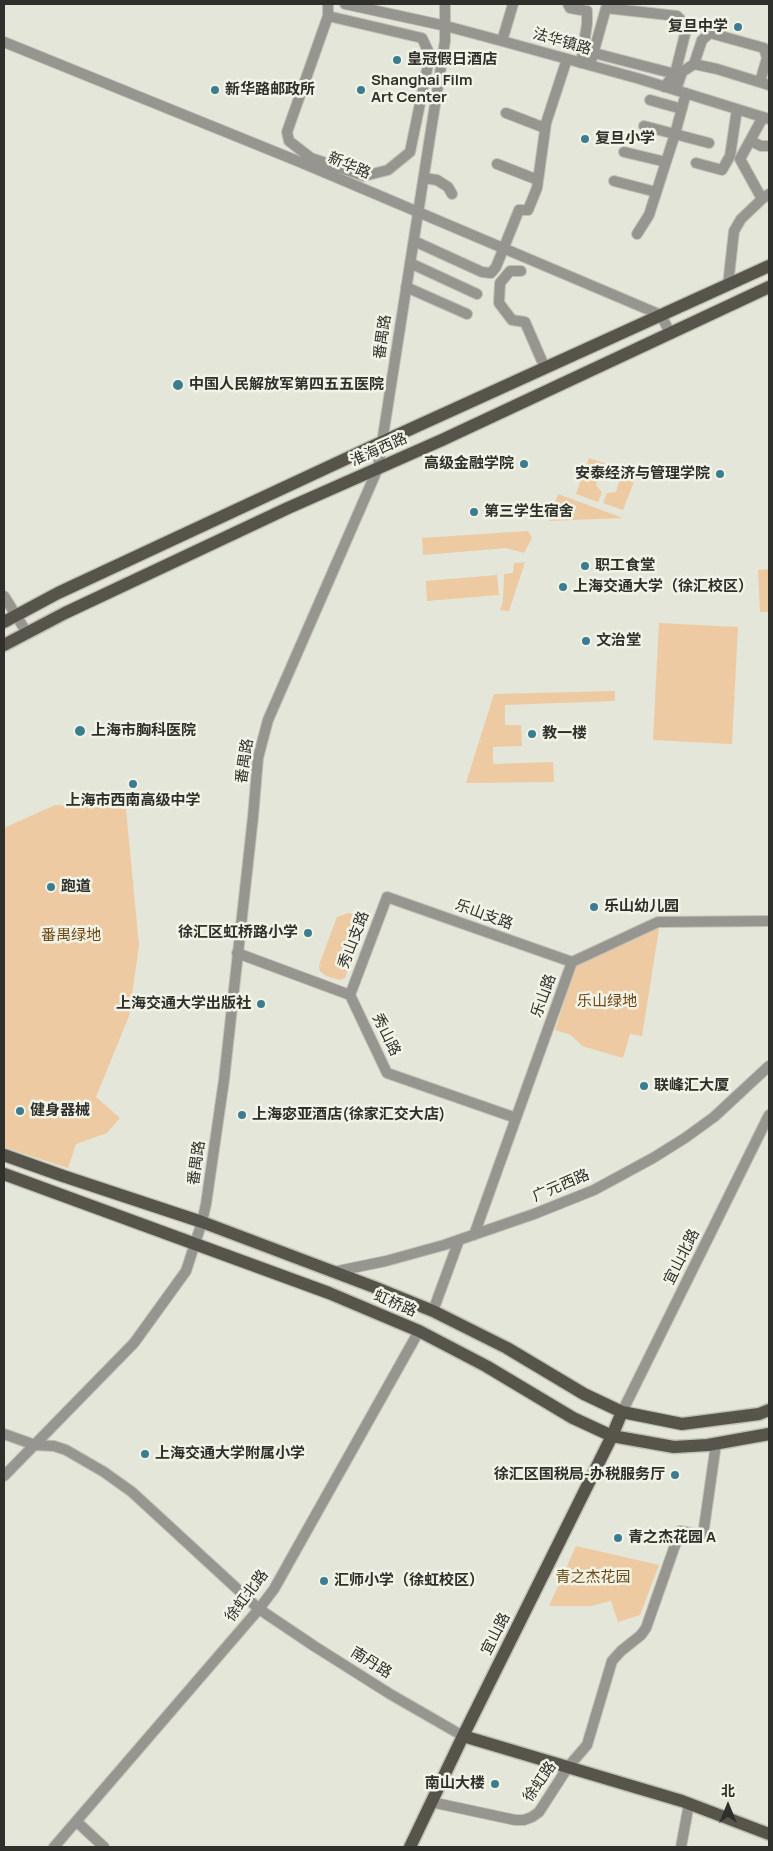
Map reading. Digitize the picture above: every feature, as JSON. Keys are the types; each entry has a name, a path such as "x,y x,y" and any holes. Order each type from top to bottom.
{"main road":[{"name":"淮海西路","path":"4,622 58,593 382,442 769,266"},
{"name":"淮海西路","path":"4,645 66,613 288,508 769,287"},
{"name":"虹桥路","path":"4,1155 202,1222 433,1311 507,1348 584,1394 622,1412 682,1424 759,1414 769,1410"},
{"name":"虹桥路","path":"4,1174 195,1246 330,1294 419,1331 486,1366 573,1418 612,1436 674,1446 716,1444 769,1434"},
{"name":"宜山路","path":"410,1847 612,1436 622,1412"},
{"name":"南丹路","path":"463,1736 689,1804 769,1834"}],"street":[{"path":"328,4 328,16 287,132 289,142 310,162 364,176 388,170 410,152 430,55 422,38 328,16"},
{"name":"法华镇路","path":"345,4 446,26 502,41 629,76 766,118"},
{"name":"番禺路","path":"4,1476 134,1343 186,1271 195,1246 202,1222 224,1080 258,758 268,720 378,468 427,159 446,26 446,4"},
{"path":"502,41 513,4"},
{"path":"568,4 570,8 587,11 586,64"},
{"path":"586,64 594,53 606,8 677,16 687,26 675,74 664,87"},
{"path":"401,33 404,17"},
{"path":"637,234 649,215 676,134 682,109 682,72 694,64 702,40 710,33 764,48 767,58 765,83 717,68 694,64"},
{"name":"新华路","path":"4,42 310,162 419,212 661,315"},
{"path":"594,53 675,74"},
{"path":"414,240 482,272 491,273 496,267 519,210 528,210 537,188 545,128 567,59"},
{"path":"629,76 632,63"},
{"path":"428,67 440,69"},
{"path":"650,100 682,109"},
{"path":"420,108 434,111"},
{"path":"696,163 722,170 730,156 737,109"},
{"path":"506,112 545,128"},
{"path":"728,285 734,230 741,219 765,196 740,159 766,118"},
{"path":"644,126 709,143"},
{"path":"751,141 761,146 769,146"},
{"path":"624,152 666,162"},
{"path":"407,154 427,159"},
{"path":"497,164 538,180"},
{"path":"424,178 437,180 448,187 452,194"},
{"path":"614,181 656,192"},
{"path":"527,258 520,274 510,271 500,283 499,303 512,320 525,322 545,368"},
{"path":"410,263 477,294"},
{"path":"406,288 467,314"},
{"path":"661,315 670,333"},
{"path":"4,596 27,633"},
{"name":"乐山支路","path":"387,897 572,962"},
{"name":"秀山支路","path":"350,995 387,897"},
{"name":"乐山路","path":"474,1234 572,962 658,922 769,921"},
{"path":"237,953 350,995"},
{"name":"秀山路","path":"350,995 387,1073 516,1118"},
{"name":"广元西路","path":"333,1272 386,1261 459,1240 570,1201 653,1158 714,1117 769,1066"},
{"name":"宜山北路","path":"622,1412 769,1115"},
{"path":"433,1311 459,1240"},
{"name":"徐虹北路","path":"54,1847 259,1609 274,1588 419,1331"},
{"name":"南丹路","path":"4,1434 35,1445 54,1446 66,1450 104,1472 120,1484 259,1609 390,1694 463,1736"},
{"name":"徐虹路","path":"431,1802 515,1820 524,1820 539,1812 568,1767 582,1752 590,1738 610,1668 616,1655 641,1635 646,1628 680,1531 703,1535 716,1444"},
{"path":"680,1847 689,1804"},
{"path":"77,1822 104,1847"}],"green space":[{"path":"589,458 612,466 609,474 599,477 596,485 602,492 598,502 576,494"},
{"path":"616,467 637,474 623,510 603,503 607,493 616,492 619,482 613,476"},
{"path":"558,494 623,518 549,521"},
{"path":"528,531 532,538 524,553 506,548 423,555 422,538"},
{"path":"525,562 509,611 500,610 503,601 504,574 513,573 514,563"},
{"path":"769,569 769,612 760,612 758,570"},
{"path":"497,575 499,595 427,601 426,581"},
{"path":"659,623 738,627 732,744 653,740"},
{"path":"615,691 615,701 505,705 505,725 521,725 522,746 493,747 493,764 553,762 554,782 466,783 494,694"},
{"name":"番禺绿地","path":"55,805 126,809 139,946 129,1016 96,1097 120,1118 107,1133 76,1144 68,1168 4,1147 4,828"},
{"path":"348,913 363,917 364,924 345,978 339,980 326,976 320,971 319,965 337,917"},
{"name":"乐山绿地","path":"655,928 659,929 642,1036 630,1034 623,1058 582,1046 571,1035 555,1030 576,965"},
{"name":"青之杰花园","path":"576,1546 659,1565 640,1615 618,1622 611,1601 591,1606 549,1606"}],"place":[{"name":"复旦中学","path":"738,27"},
{"name":"皇冠假日酒店","path":"397,60"},
{"name":"新华路邮政所","path":"215,90"},
{"name":"Shanghai Film Art Center","path":"361,90"},
{"name":"复旦小学","path":"585,139"},
{"name":"中国人民解放军第四五五医院","path":"178,385"},
{"name":"高级金融学院","path":"524,464"},
{"name":"安泰经济与管理学院","path":"720,474"},
{"name":"第三学生宿舍","path":"474,512"},
{"name":"职工食堂","path":"585,566"},
{"name":"上海交通大学（徐汇校区）","path":"563,587"},
{"name":"文治堂","path":"586,641"},
{"name":"上海市胸科医院","path":"80,731"},
{"name":"教一楼","path":"532,734"},
{"name":"上海市西南高级中学","path":"133,784"},
{"name":"跑道","path":"51,887"},
{"name":"乐山幼儿园","path":"594,907"},
{"name":"徐汇区虹桥路小学","path":"308,933"},
{"name":"上海交通大学出版社","path":"261,1004"},
{"name":"联峰汇大厦","path":"644,1086"},
{"name":"健身器械","path":"20,1111"},
{"name":"上海宓亚酒店(徐家汇交大店)","path":"242,1115"},
{"name":"上海交通大学附属小学","path":"145,1454"},
{"name":"徐汇区国税局-办税服务厅","path":"675,1475"},
{"name":"青之杰花园 A","path":"618,1538"},
{"name":"汇师小学（徐虹校区）","path":"324,1581"},
{"name":"南山大楼","path":"495,1784"}]}
